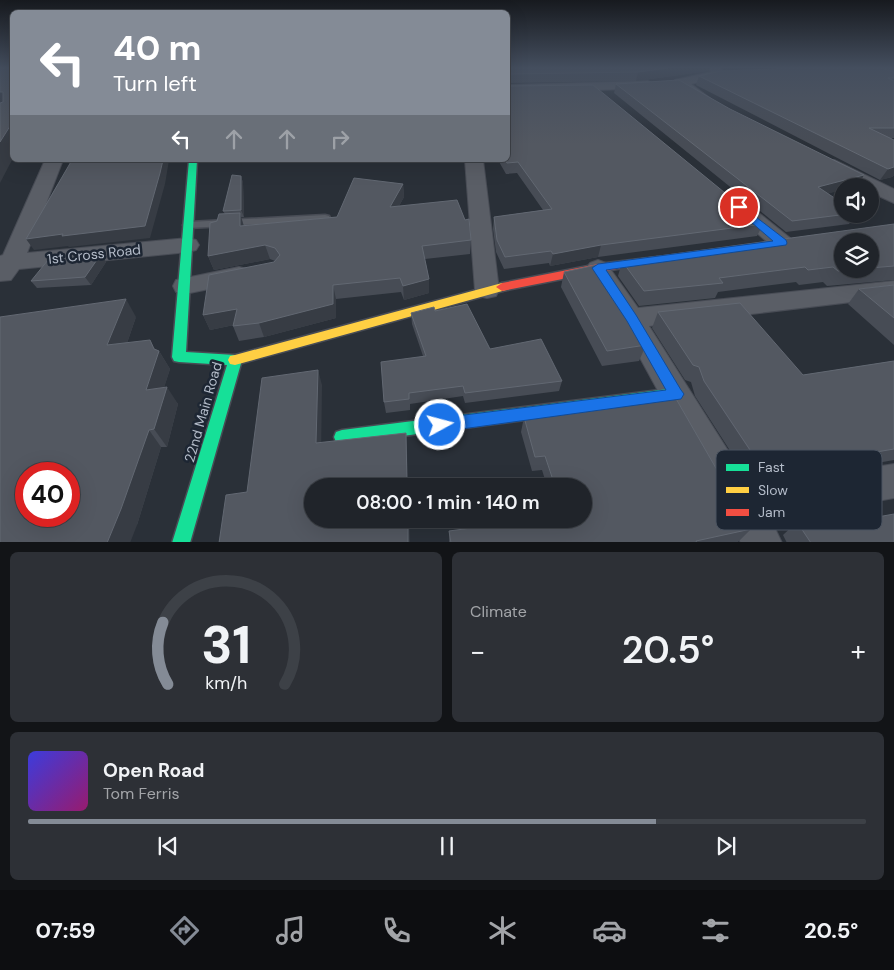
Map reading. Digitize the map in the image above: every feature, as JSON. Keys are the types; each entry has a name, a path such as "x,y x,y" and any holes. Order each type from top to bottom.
{"street":[{"path":"603,93 618,106"},
{"path":"689,93 715,106"},
{"path":"817,156 894,197"},
{"path":"4,268 53,162"},
{"name":"22nd Main Road","path":"181,542 234,360 179,357 193,162"},
{"path":"474,162 487,290"},
{"path":"722,193 787,242"},
{"name":"1st Cross Road","path":"4,268 189,235"},
{"path":"763,245 787,242"},
{"path":"234,360 487,290 598,268 666,259"},
{"path":"598,268 631,318 716,461"},
{"path":"185,286 261,271"},
{"path":"631,318 894,289"},
{"path":"342,437 676,394"},
{"path":"756,530 763,542"}],"lane":[{"path":"189,235 326,218"}],"building":[{"path":"3,93 10,93 10,126 0,142 0,103 3,102"},
{"path":"510,93 603,93 763,224 601,245 553,254 551,251 505,257 497,240 494,217 552,209 518,162 507,163 510,162"},
{"path":"628,93 702,93 730,109 864,175 852,178 834,178 834,183 818,187 834,198 834,216 792,221"},
{"path":"734,93 894,93 894,128 869,128 894,140 894,167 888,169"},
{"path":"71,162 163,162 145,226 26,239"},
{"path":"232,175 241,176 241,210 223,211"},
{"path":"354,178 403,184 390,207 457,200 465,220 469,219 471,240 422,246 429,279 403,286 400,278 333,285 333,304 259,323 233,326 237,309 203,315 209,275 274,262 280,255 275,248 265,245 208,256 210,223 217,221 219,214 240,213 240,226 337,217"},
{"path":"894,224 894,266 879,267 879,233 834,233 834,268 808,270 805,267 719,278 723,283 644,291 622,261"},
{"path":"101,254 85,277 31,281 48,260"},
{"path":"596,265 646,345 607,351 564,272"},
{"path":"894,285 894,318 859,289"},
{"path":"126,299 107,345 150,340 154,349 159,351 146,390 167,387 154,429 149,430 107,542 0,542 0,317"},
{"path":"740,303 803,375 894,361 894,449 882,451 750,450 704,381 699,367 693,365 658,312"},
{"path":"467,304 490,349 541,339 562,381 465,393 463,386 409,393 409,399 384,402 381,362 426,356 411,313 434,307 435,311"},
{"path":"318,370 316,443 406,433 407,478 304,478 304,528 408,528 408,542 219,542 226,495 247,492 262,378"},
{"path":"675,397 716,468 716,530 746,530 696,542 451,542 449,531 471,528 592,528 592,478 552,478 545,456 535,457 524,417"},
{"path":"894,514 894,542 810,542 802,530 882,530 882,516"}],"traffic: fast":[{"path":"181,542 235,360 179,357 193,162"},
{"path":"342,437 676,394"}],"traffic: slow":[{"path":"235,360 502,287"}],"traffic: jam":[{"path":"502,287 598,268 657,260"}],"route":[{"path":"440,425 676,394 631,318 598,268 782,243 739,207"}]}
